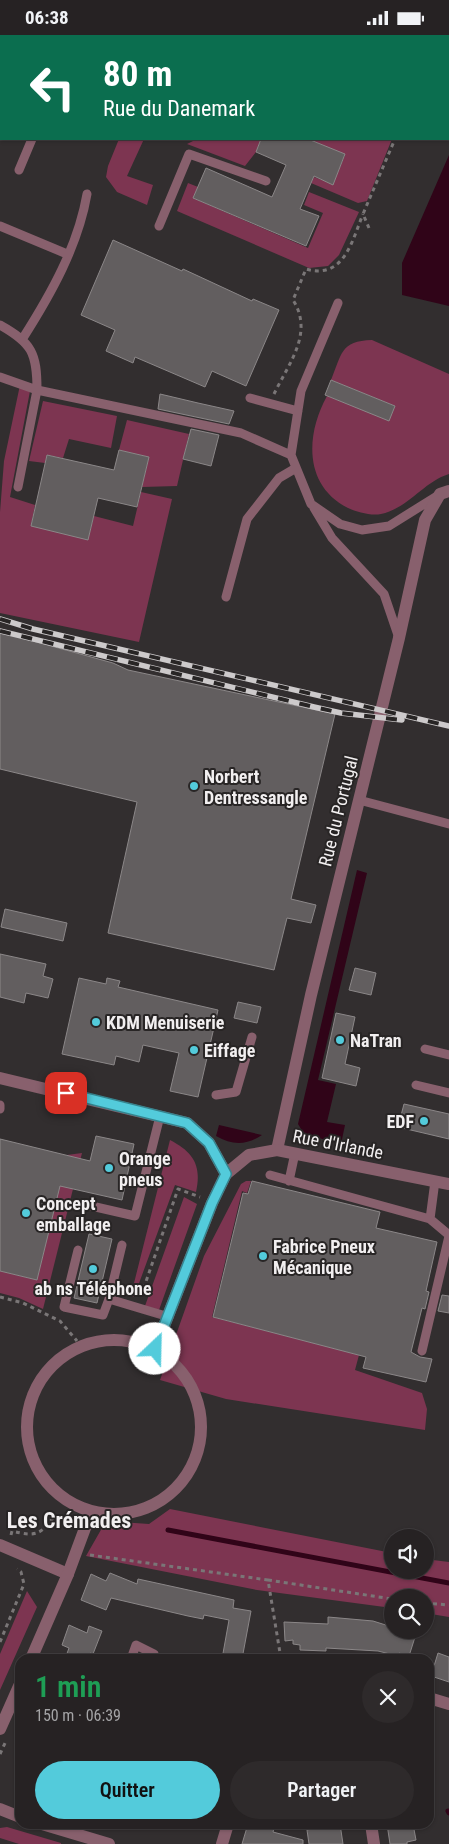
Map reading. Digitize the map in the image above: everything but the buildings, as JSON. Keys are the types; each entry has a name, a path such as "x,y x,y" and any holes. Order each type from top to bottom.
{"street":[{"name":"Rue du Portugal","path":"277,1149 310,995 399,638 425,520 444,493"},
{"path":"1,1081 187,1123 209,1143 226,1174 212,1203 155,1349"},
{"name":"Rue d'Irlande","path":"226,1174 249,1155 277,1149 449,1184"},
{"path":"121,1339 155,1349 178,1367 194,1391 202,1419 199,1448 188,1474 170,1495 146,1509 119,1515 91,1512 58,1494 35,1465 26,1428 34,1391 55,1362 86,1344 121,1339"},
{"path":"33,1654 68,1574 91,1512"},
{"path":"2,1546 68,1574"},
{"path":"0,1729 15,1694"},
{"path":"434,1700 449,1704"},
{"path":"0,1809 15,1815"},
{"path":"59,1829 109,1844"},
{"path":"222,1844 226,1829"},
{"path":"372,1829 374,1844"}],"lane":[{"path":"19,170 32,140"},
{"path":"159,226 189,155 266,181"},
{"path":"23,338 50,296 83,217 87,195"},
{"path":"0,226 67,254"},
{"path":"338,303 301,391 290,455 311,504 332,538 384,594 399,638"},
{"path":"0,325 23,338 37,363 38,390 18,487"},
{"path":"0,377 38,390 241,433 290,455"},
{"path":"250,399 298,411"},
{"path":"226,597 247,519 279,477 296,468"},
{"path":"311,504 340,524 362,530 389,526 444,493"},
{"path":"359,800 449,824"},
{"path":"216,1095 236,1092 252,1037"},
{"path":"425,1049 449,1055"},
{"path":"416,1085 449,1093"},
{"path":"88,1205 135,1216 160,1116"},
{"path":"289,1181 295,1153"},
{"path":"270,1175 430,1219 449,1236 422,1351"},
{"path":"430,1219 435,1181"},
{"path":"78,1250 64,1307 103,1315 109,1299 122,1245"},
{"path":"109,1299 169,1317"},
{"path":"133,1654 136,1645 154,1654"}],"path":[{"path":"269,403 298,346 303,327 300,312 293,300 306,269 316,272 333,267 345,259 395,140"},
{"path":"363,214 369,228"},
{"path":"137,1307 178,1189 212,1203"},
{"path":"0,1297 23,1303 60,1321 77,1341"},
{"path":"2,1546 12,1531 28,1535 44,1531 55,1515"},
{"path":"85,1563 89,1555 384,1598"},
{"path":"0,1642 24,1584 21,1572 14,1567"},
{"path":"268,1580 280,1654"},
{"path":"434,1604 449,1605"}],"shaded area":[{"path":"119,140 144,140 127,176 153,185 147,205 117,192 106,177 108,166"},
{"path":"195,140 261,140 256,152 245,166 187,144"},
{"path":"310,140 392,140 367,201 358,203 311,183 314,177 333,184 345,155"},
{"path":"449,155 449,306 402,295 402,263"},
{"path":"188,183 198,187 193,198 308,248 323,213 304,205 309,192 359,212 339,255 328,266 309,268 177,211"},
{"path":"372,340 449,374 449,474 431,483 400,506 381,514 364,513 348,508 333,498 323,486 316,472 313,458 315,426 327,396 389,420 395,406 331,380 340,356 348,346"},
{"path":"20,385 30,391 10,497 35,505 31,526 88,539 94,516 133,526 141,492 172,499 139,642 0,613 0,512 4,461"},
{"path":"43,401 117,416 111,448 69,439 63,458 47,455 45,463 29,461"},
{"path":"127,420 189,434 177,486 142,487 149,457 119,450"},
{"path":"357,870 367,873 318,1080 336,1084 327,1122 345,1125 341,1144 304,1134 298,1124"},
{"path":"219,1125 262,1135 251,1141 234,1143 216,1136"},
{"path":"170,1140 185,1149 194,1160 198,1174 196,1192 175,1185 134,1297 131,1295"},
{"path":"82,1153 43,1309 19,1298 0,1293 0,1271 37,1280 67,1155"},
{"path":"251,1181 247,1193 242,1191 212,1317 359,1355 355,1370 422,1393 427,1409 425,1430 226,1399 160,1380 204,1256 241,1184"},
{"path":"184,1197 197,1204 159,1310 145,1306"},
{"path":"170,1509 384,1551 384,1579 434,1579 434,1560 449,1562 449,1617 434,1614 434,1589 384,1589 384,1607 257,1590 86,1556 106,1521 149,1524"},
{"path":"27,1591 37,1607 0,1690 0,1654"},
{"path":"7,1827 61,1844 19,1844 0,1838 0,1828"}],"waterway":[{"path":"168,1530 449,1583"}],"railway":[{"path":"0,619 33,629 449,726"},
{"path":"0,631 341,713 402,720"}],"place":[{"name":"Norbert Dentressangle","path":"194,786"},
{"name":"KDM Menuiserie","path":"96,1022"},
{"name":"NaTran","path":"340,1040"},
{"name":"Eiffage","path":"194,1050"},
{"name":"EDF","path":"424,1121"},
{"name":"Orange pneus","path":"109,1168"},
{"name":"Concept emballage","path":"26,1213"},
{"name":"Fabrice Pneux Mécanique","path":"263,1256"},
{"name":"ab ns Téléphone","path":"93,1269"}],"district":[{"name":"Les Crémades","path":"69,1520"}],"route":[{"path":"66,1093 187,1123 209,1143 226,1174 212,1203 155,1349"}]}
